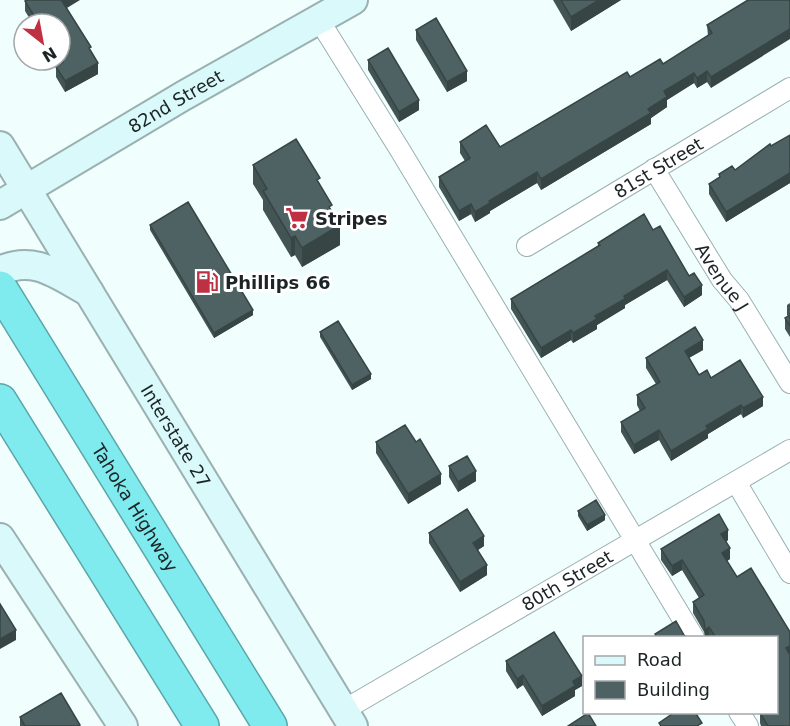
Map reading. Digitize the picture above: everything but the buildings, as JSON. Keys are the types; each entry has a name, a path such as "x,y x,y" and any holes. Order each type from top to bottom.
{"highway":[{"name":"Tahoka Highway","path":"0,288 270,726"},
{"path":"0,402 202,726"}],"main road":[{"name":"82nd Street","path":"0,205 183,96 353,0"},
{"name":"Interstate 27","path":"0,146 349,718"},
{"path":"0,271 19,264 42,267 91,293"},
{"path":"2,544 123,726"}],"street":[{"path":"319,20 400,150 693,636"},
{"name":"81st Street","path":"527,246 790,88"},
{"name":"Avenue J","path":"654,169 722,280 739,300 790,383"},
{"name":"80th Street","path":"349,718 635,540 790,450"},
{"path":"736,482 790,573"}],"place":[{"name":"Stripes","path":"297,218"},
{"name":"Phillips 66","path":"207,282"}]}
